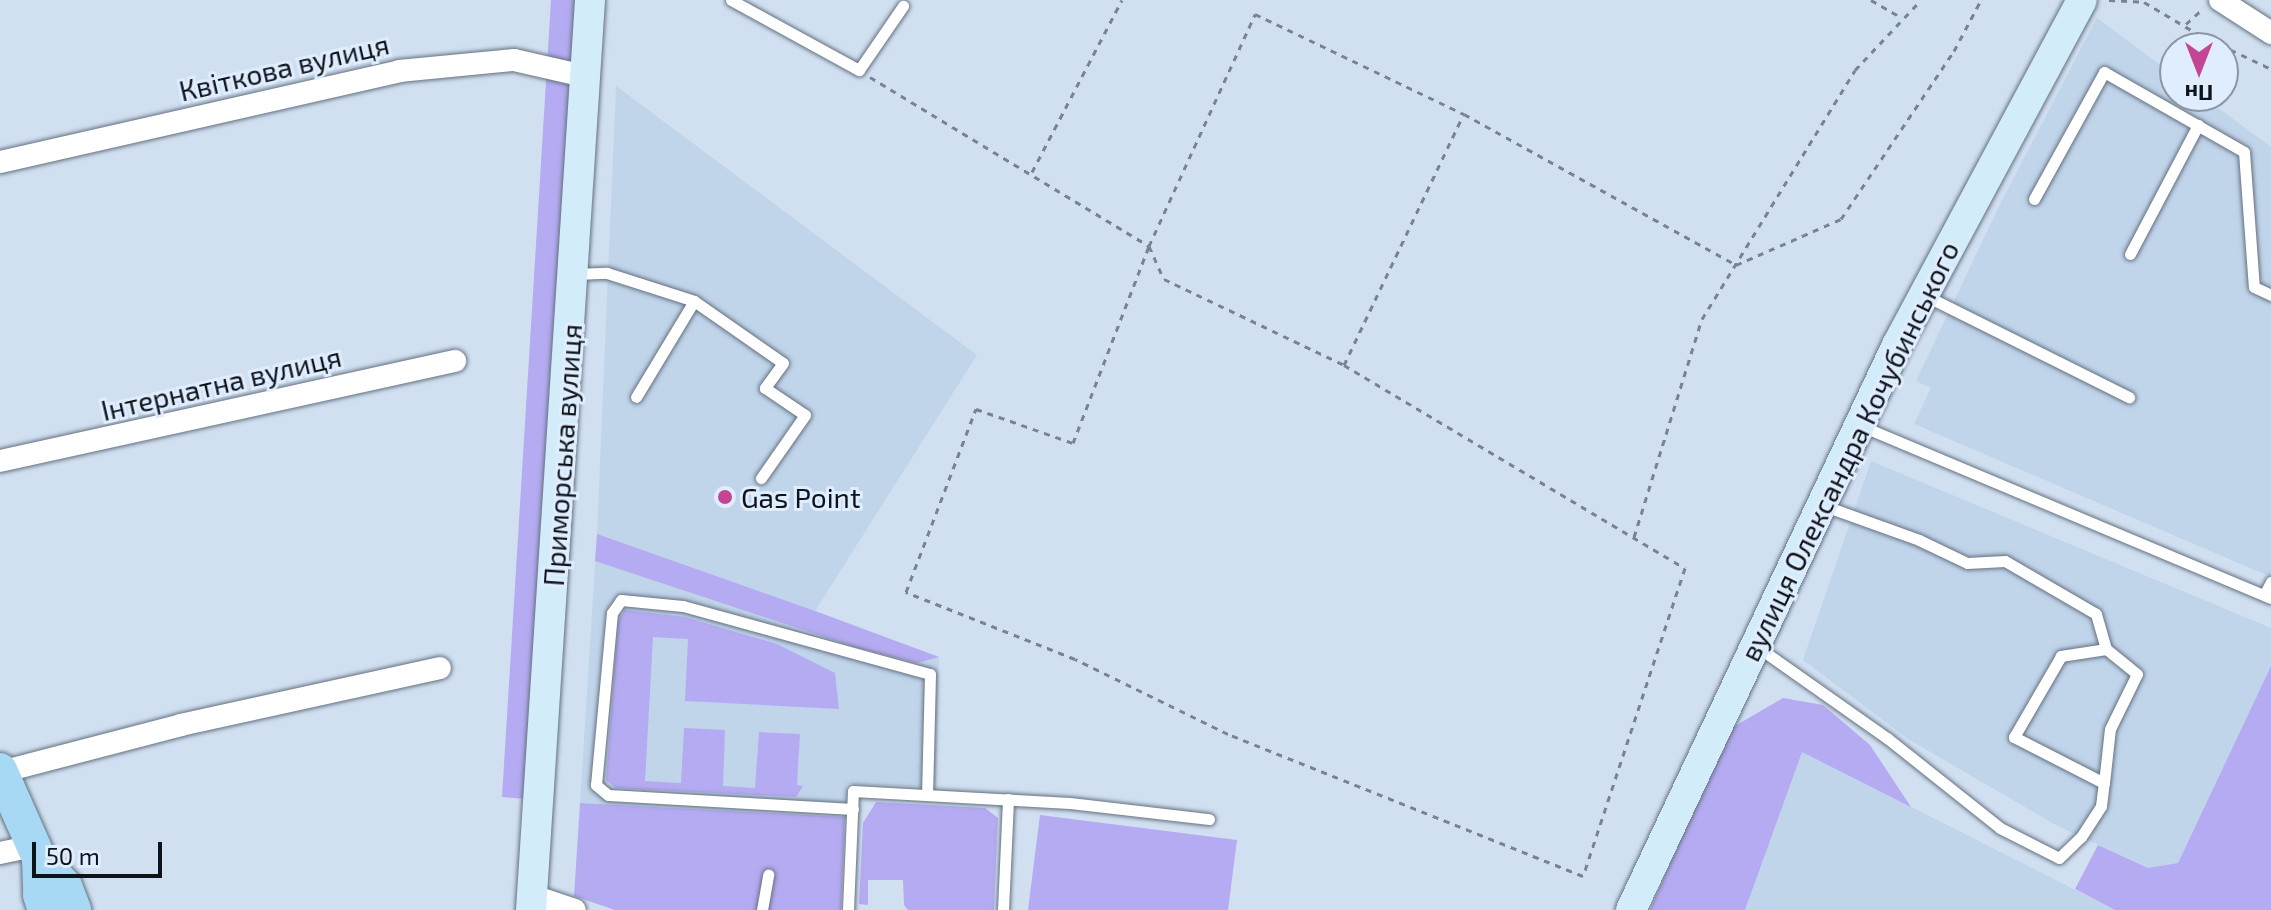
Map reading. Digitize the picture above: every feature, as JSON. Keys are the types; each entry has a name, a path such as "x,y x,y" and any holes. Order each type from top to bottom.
{"main road":[{"path":"1,771 37,852 40,895 61,902"}],"street":[{"name":"Приморська вулиця","path":"532,903 590,0"},
{"name":"вулиця Олександра Кочубинського","path":"1631,910 1753,644 1922,294 2082,0"},
{"path":"2220,0 2271,33"},
{"name":"Квіткова вулиця","path":"0,162 399,71 514,60 584,76"},
{"name":"Інтернатна вулиця","path":"0,461 455,361"},
{"path":"1,771 181,725 440,668"},
{"path":"0,853 37,852"},
{"path":"532,903 575,910"}],"lane":[{"path":"731,0 859,70 903,6"},
{"path":"2034,199 2104,72 2244,152 2254,287 2271,295"},
{"path":"2130,254 2198,125"},
{"path":"573,274 607,273 694,301 783,363 765,388 805,415 761,478"},
{"path":"1922,294 2129,397"},
{"path":"636,397 694,301"},
{"path":"1859,425 2268,596 2271,582"},
{"path":"1753,644 1887,738 2000,828 2059,858 2081,837 2101,806 2110,729 2137,674 2106,649 2096,614 2005,561 1967,563 1919,540 1822,504"},
{"path":"853,809 608,795 596,785 612,613 621,600 683,606 930,674 927,793"},
{"path":"2104,783 2014,737 2061,656 2106,649"},
{"path":"848,910 853,791 1008,799 1209,819"},
{"path":"1003,910 1008,799"},
{"path":"762,910 768,875"}],"path":[{"path":"1032,172 1122,0"},
{"path":"1871,0 1903,19"},
{"path":"1634,537 1702,319 1855,70 1921,0"},
{"path":"1736,265 1841,219 1954,51 1981,0"},
{"path":"2109,0 2144,2 2271,69"},
{"path":"2185,25 2213,0"},
{"path":"859,70 1032,172 1149,246 1164,279 1344,365 1685,568 1583,876 1228,734 1075,659 906,592 976,409 1073,443 1149,246 1255,14 1464,114 1736,265"},
{"path":"1344,365 1464,114"}],"shaded area":[{"path":"551,0 578,0 537,800 502,797"},
{"path":"2097,18 2159,64 2159,112 2224,112 2271,147 2271,577 1914,424 1931,388 1916,381 2001,202"},
{"path":"616,86 977,355 815,611 939,657 936,787 847,784 845,817 580,803 597,534"},
{"path":"1871,461 2271,628 2271,666 2178,863 2148,868 2054,824 1908,739 1803,660"},
{"path":"597,534 939,657 917,663 858,648 595,561"},
{"path":"625,610 685,617 777,644 835,673 839,709 685,701 688,639 653,637 645,781 681,783 684,728 725,730 723,786 755,788 759,732 800,734 797,785 803,786 796,797 616,788 606,780 618,621"},
{"path":"2271,666 2271,910 2115,910 2075,889 2098,845 2148,868 2178,863"},
{"path":"1783,698 1823,705 1870,745 1911,807 1802,752 1745,910 1650,910 1728,730"},
{"path":"1801,751 2115,910 1745,910"},
{"path":"876,802 985,808 998,818 994,910 908,910 904,905 903,880 868,880 868,905 859,904 863,823"},
{"path":"580,803 845,817 841,910 615,910 574,896"},
{"path":"1040,815 1237,840 1228,910 1028,910"}],"place":[{"name":"Gas Point","path":"725,497"}]}
